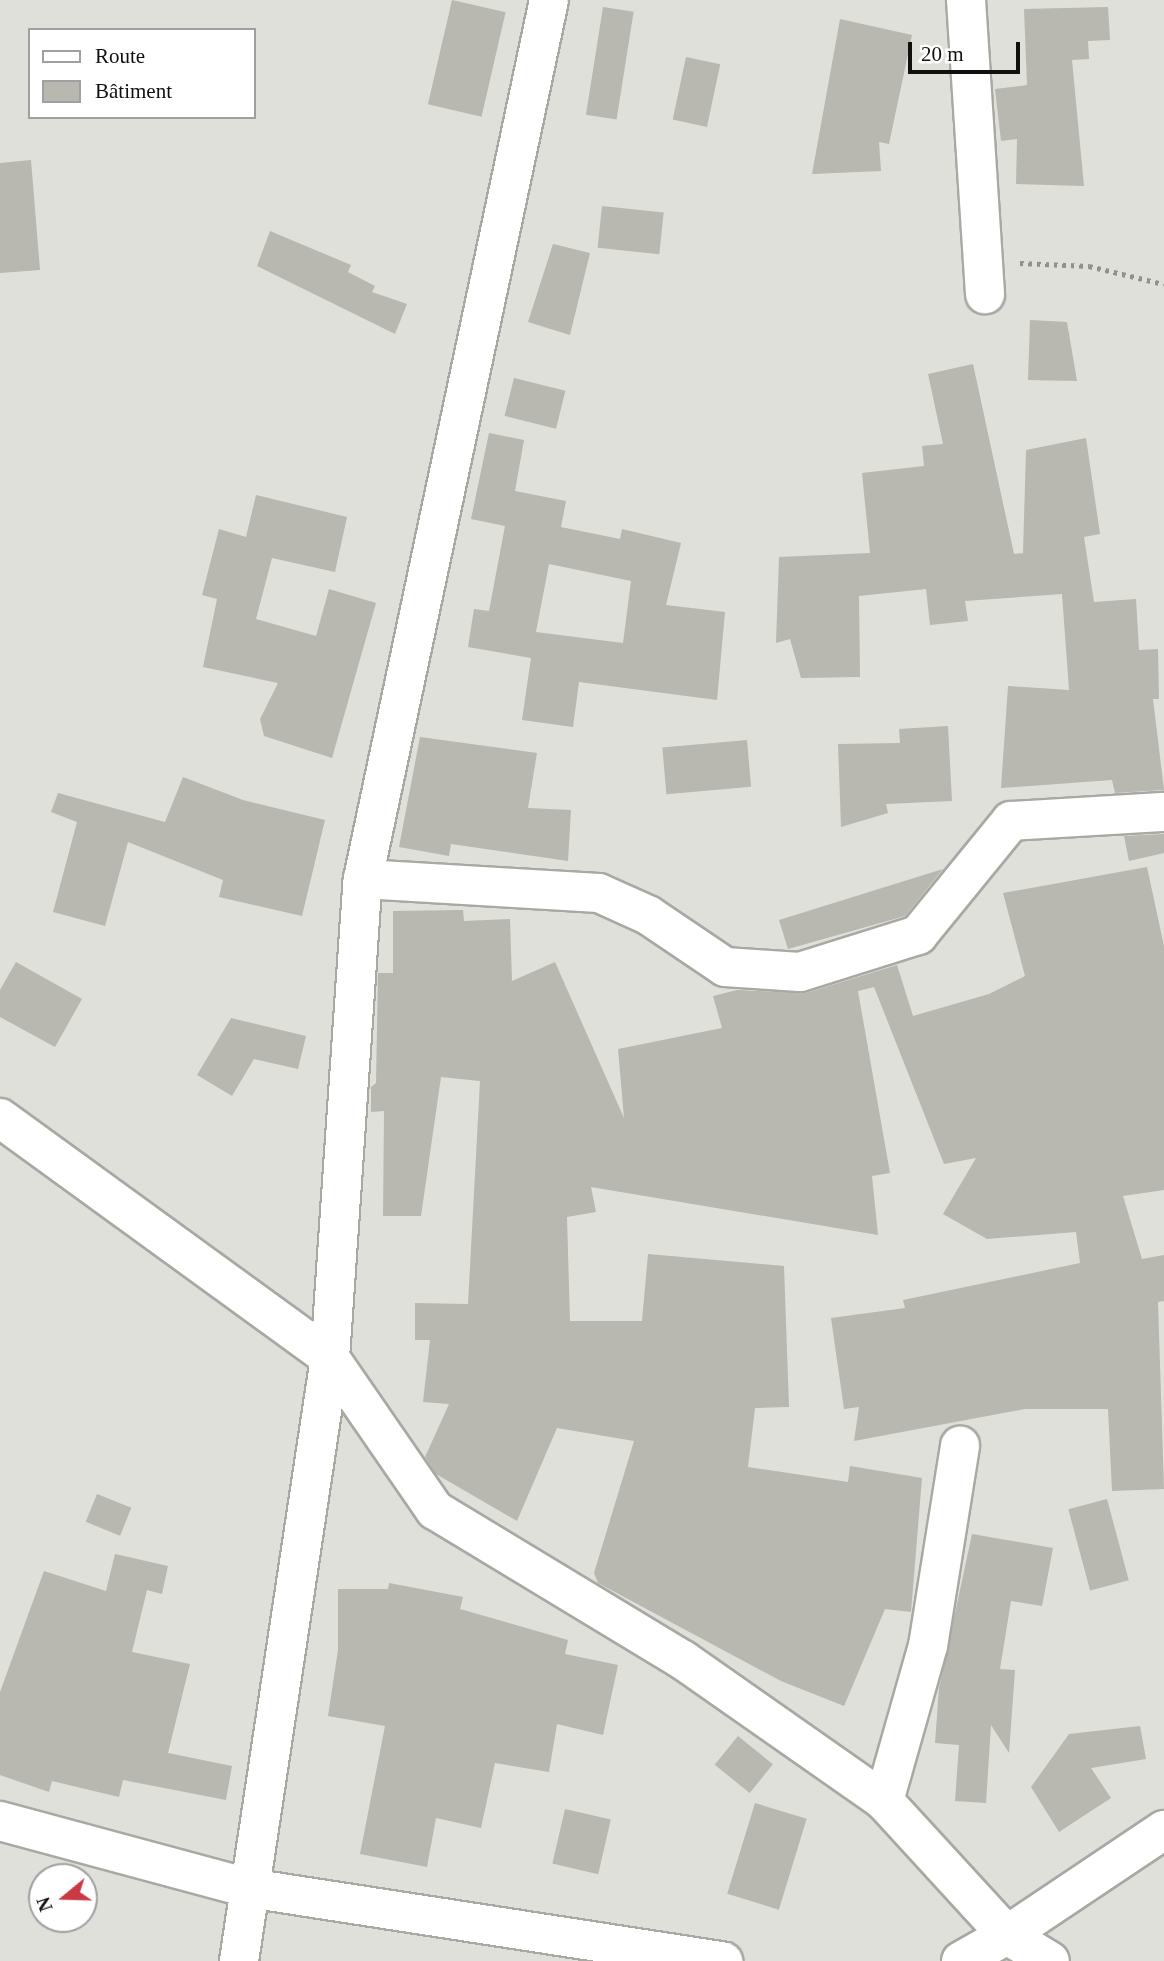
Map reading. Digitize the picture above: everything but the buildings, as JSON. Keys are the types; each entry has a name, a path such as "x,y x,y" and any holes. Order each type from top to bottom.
{"street":[{"path":"239,1961 330,1358 363,880 549,0"},
{"path":"966,0 984,278"},
{"path":"363,880 599,893 648,915 725,967 800,972 918,935 1011,821 1164,812"},
{"path":"0,1118 330,1358 435,1510 683,1660 884,1801 1005,1948 1050,1961"},
{"path":"884,1801 928,1646 960,1446"},
{"path":"0,1821 249,1888 723,1961"},
{"path":"961,1961 1005,1948 1164,1830"}],"path":[{"path":"984,278 1089,266 1164,284"}]}
